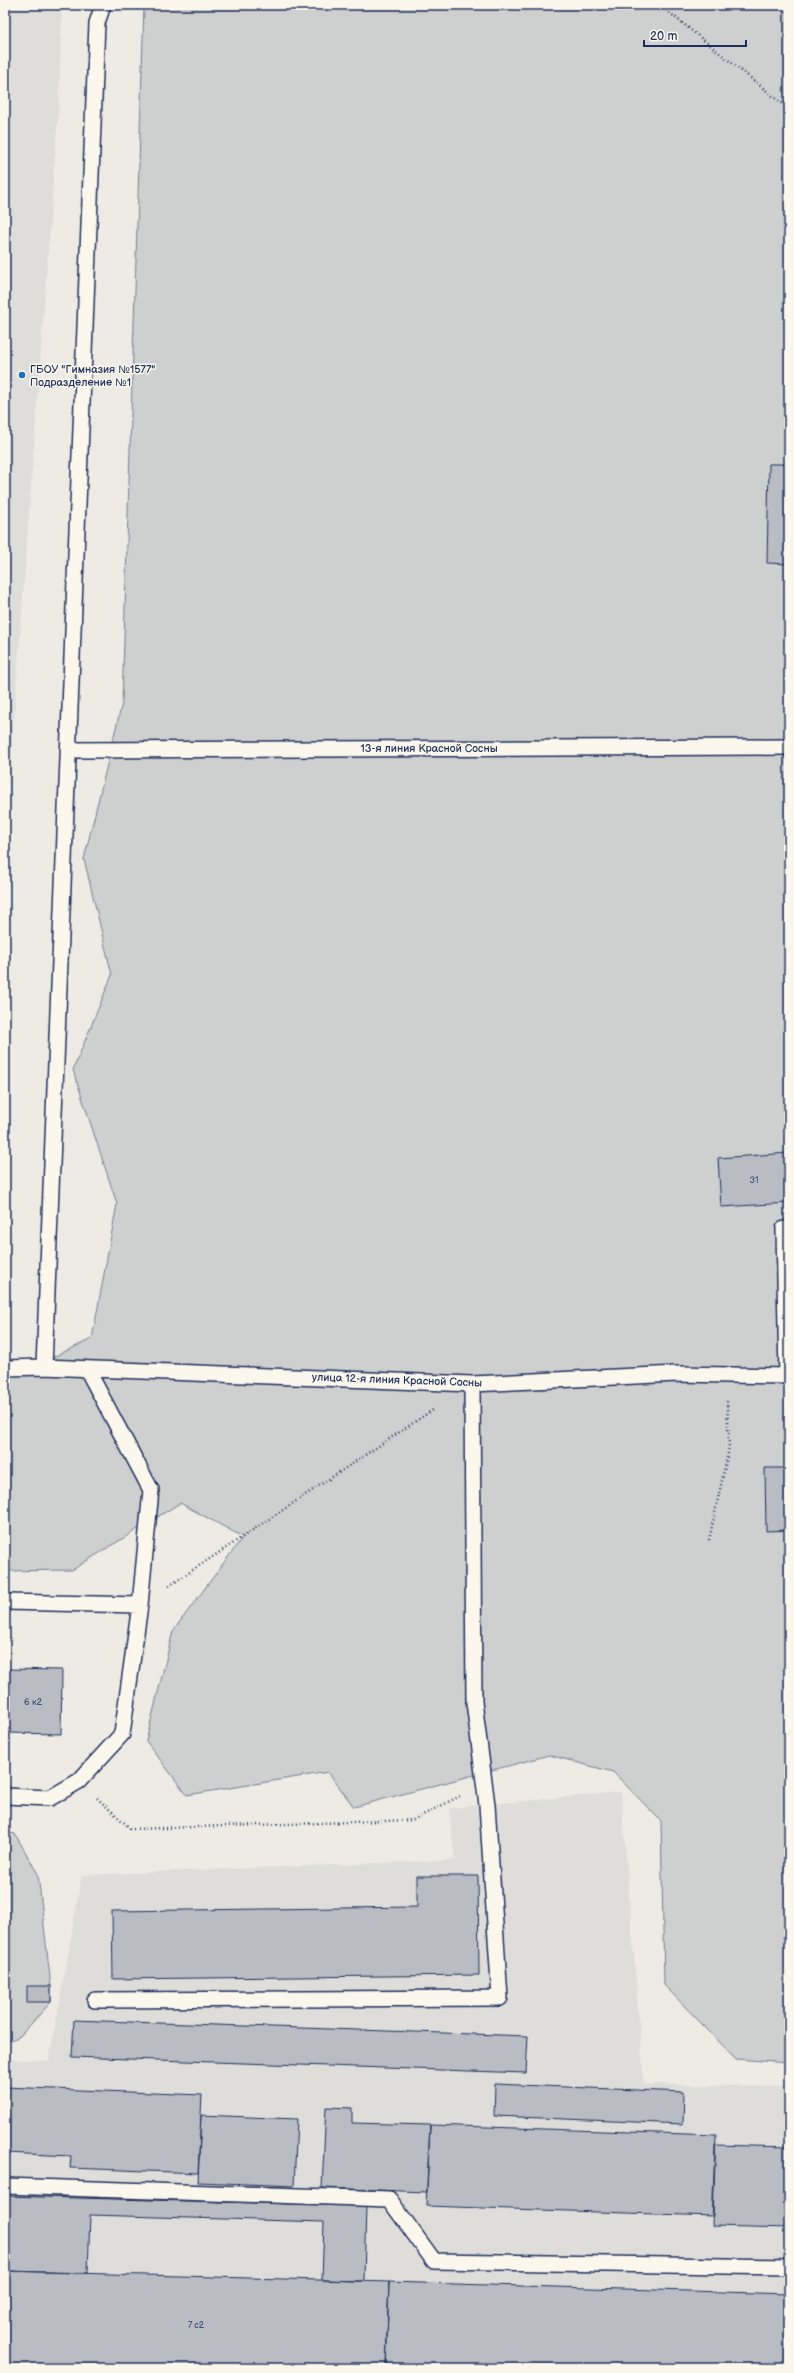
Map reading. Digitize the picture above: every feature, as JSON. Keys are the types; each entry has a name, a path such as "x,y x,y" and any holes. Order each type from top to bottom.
{"lane":[{"path":"44,1367 97,23 103,5"},
{"name":"13-я линия Красной Сосны","path":"68,750 789,747"},
{"path":"784,1229 788,1376"},
{"name":"улица 12-я линия Красной Сосны","path":"5,1368 44,1367 472,1384 677,1374 788,1376"},
{"path":"5,1796 50,1798 79,1781 122,1734 140,1605 151,1490 87,1369"},
{"path":"95,2000 500,1998 484,1784 474,1702 472,1384"},
{"path":"5,1602 140,1605"},
{"path":"5,2186 389,2199 434,2261 789,2267"}],"path":[{"path":"660,5 789,109"},
{"path":"709,1540 729,1448 724,1375"},
{"path":"140,1605 472,1384"},
{"path":"79,1781 131,1829 413,1820 484,1784"}],"shaded area":[{"name":"ГБОУ \"Гимназия №1577\" Подразделение №1","path":"5,5 62,5 59,101 5,843"},
{"path":"144,5 789,5 789,2063 736,2059 664,1985 661,1821 613,1772 549,1755 354,1807 328,1772 187,1795 146,1741 173,1631 243,1537 180,1503 72,1570 5,1571 5,1379 92,1339 117,1204 73,1070 112,975 84,859 122,703"},
{"path":"621,1792 644,2084 789,2087 789,2368 5,2368 5,2059 49,2061 82,1875 455,1860 449,1808"},
{"path":"5,1832 15,1834 38,1874 51,1986 51,2002 20,2036 5,2043"}],"building":[{"path":"769,464 789,464 789,564 767,563"},
{"path":"789,1153 789,1203 721,1207 718,1158"},
{"path":"765,1468 789,1468 789,1530 766,1531"},
{"path":"5,1669 62,1670 61,1734 5,1733"},
{"path":"417,1876 478,1876 479,1975 113,1979 112,1911 417,1907"},
{"path":"27,1986 51,1986 51,2002 27,2002"},
{"path":"74,2020 528,2036 526,2073 72,2057"},
{"path":"495,2084 684,2092 683,2124 494,2116"},
{"path":"5,2087 202,2095 198,2173 70,2168 71,2156 5,2153"},
{"path":"326,2107 352,2108 352,2123 430,2125 427,2192 322,2188"},
{"path":"201,2115 297,2119 294,2186 198,2182"},
{"path":"430,2125 716,2135 713,2216 426,2206"},
{"path":"715,2145 789,2147 789,2228 712,2226"},
{"path":"5,2196 366,2206 364,2281 322,2280 324,2222 90,2215 88,2273 5,2271"},
{"path":"5,2271 389,2282 386,2368 5,2368"},
{"path":"389,2282 789,2294 789,2368 386,2368"}],"place":[{"name":"ГБОУ \"Гимназия №1577\" Подразделение №1","path":"22,375"}]}
